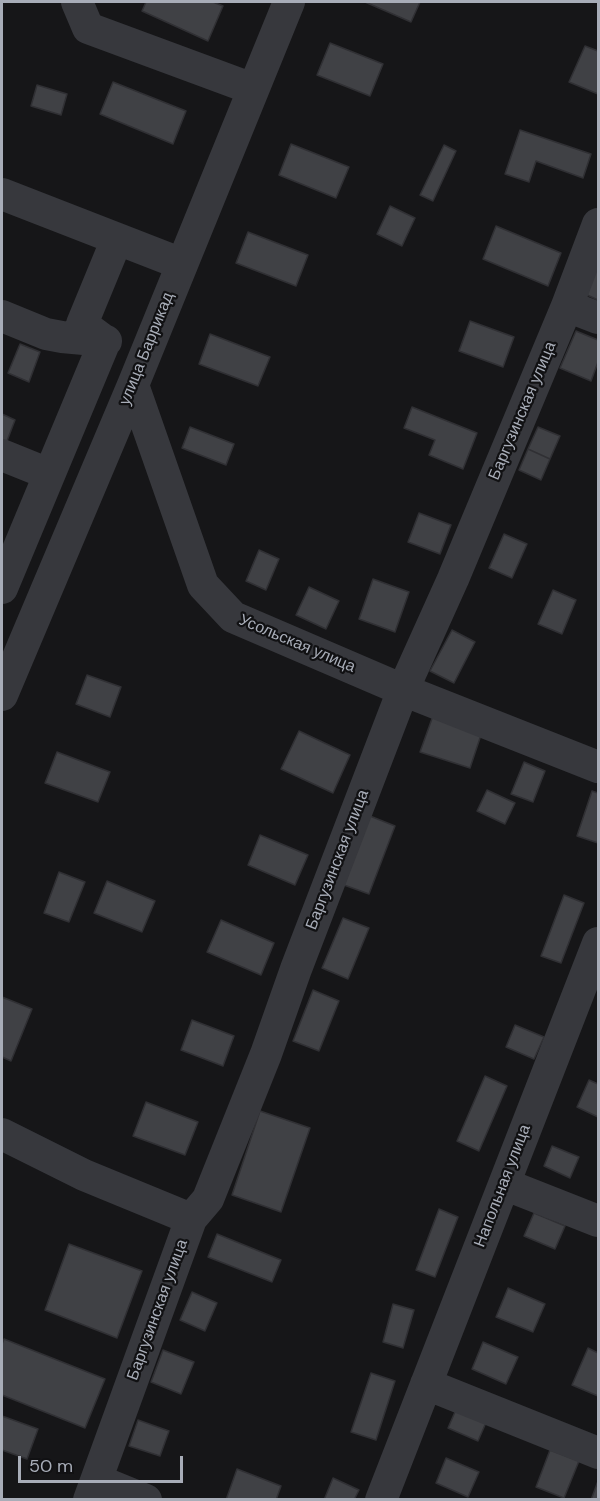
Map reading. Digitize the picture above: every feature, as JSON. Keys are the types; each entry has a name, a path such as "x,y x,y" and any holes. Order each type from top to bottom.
{"street":[{"path":"77,2 88,28 253,89"},
{"name":"улица Баррикад","path":"2,695 133,385 289,2"},
{"path":"2,194 182,264"},
{"name":"Баргузинская улица","path":"93,1490 191,1219 208,1198 213,1187 266,1054 296,969 403,690 453,579 567,306 598,224"},
{"path":"105,341 82,324 117,239"},
{"path":"567,306 598,318"},
{"path":"2,316 54,335 149,345"},
{"path":"3,579 105,341"},
{"name":"Усольская улица","path":"133,385 203,585 233,617 403,690 598,767"},
{"path":"2,455 49,474"},
{"name":"Напольная улица","path":"381,1500 504,1184 590,992 598,943"},
{"path":"2,1134 84,1175 191,1219"},
{"path":"504,1184 598,1221"},
{"path":"426,1384 598,1453"},
{"path":"93,1490 146,1500"}],"building":[{"path":"146,2 213,2 223,6 208,41 142,11"},
{"path":"365,2 420,2 411,22"},
{"path":"330,43 383,64 370,96 317,75"},
{"path":"585,46 598,51 598,94 569,82"},
{"path":"113,82 186,111 173,144 100,114"},
{"path":"37,85 67,94 61,115 31,106"},
{"path":"520,130 591,154 583,178 536,161 529,182 505,174"},
{"path":"291,144 349,167 336,198 279,175"},
{"path":"444,145 456,151 433,201 420,195"},
{"path":"390,206 415,218 402,246 377,234"},
{"path":"496,226 561,253 548,286 483,259"},
{"path":"248,232 308,255 296,286 236,263"},
{"path":"598,262 598,300 585,294"},
{"path":"470,321 514,337 503,367 459,351"},
{"path":"576,331 598,340 598,362 591,381 560,368"},
{"path":"210,334 270,357 258,386 199,364"},
{"path":"20,344 40,352 29,382 8,373"},
{"path":"412,407 477,433 463,469 429,455 435,440 404,428"},
{"path":"2,414 15,420 2,454"},
{"path":"190,427 234,444 226,465 182,448"},
{"path":"538,427 560,436 550,459 528,449"},
{"path":"528,449 550,459 541,480 519,470"},
{"path":"419,513 451,525 440,554 408,542"},
{"path":"504,534 527,544 512,578 489,568"},
{"path":"259,550 279,559 266,590 246,581"},
{"path":"373,579 409,592 395,632 359,619"},
{"path":"309,587 339,601 326,629 296,615"},
{"path":"553,590 576,600 562,634 538,624"},
{"path":"452,630 475,642 454,683 430,671"},
{"path":"87,675 121,687 110,717 76,704"},
{"path":"434,713 483,729 470,768 420,752"},
{"path":"299,731 350,755 333,793 281,769"},
{"path":"57,752 110,772 98,802 45,783"},
{"path":"524,762 545,771 533,802 511,794"},
{"path":"487,790 515,803 505,824 477,811"},
{"path":"592,791 598,793 598,843 577,836"},
{"path":"370,816 395,826 369,894 344,885"},
{"path":"260,835 308,855 295,885 248,865"},
{"path":"59,872 85,882 69,922 44,913"},
{"path":"107,881 155,901 142,932 94,913"},
{"path":"564,895 584,903 561,963 541,956"},
{"path":"343,918 369,928 348,979 322,968"},
{"path":"221,920 274,943 261,975 207,952"},
{"path":"313,990 339,1001 319,1051 293,1041"},
{"path":"2,997 32,1009 11,1061 2,1057"},
{"path":"192,1020 234,1036 223,1066 181,1050"},
{"path":"515,1025 544,1037 534,1059 506,1047"},
{"path":"485,1076 507,1086 479,1151 457,1141"},
{"path":"589,1080 598,1084 598,1117 577,1107"},
{"path":"146,1102 198,1122 185,1155 133,1136"},
{"path":"260,1111 310,1128 281,1212 232,1195"},
{"path":"552,1146 579,1157 570,1178 544,1166"},
{"path":"439,1209 458,1217 435,1277 416,1270"},
{"path":"534,1213 565,1226 555,1249 524,1236"},
{"path":"217,1234 281,1260 272,1282 208,1257"},
{"path":"69,1244 142,1271 117,1338 45,1310"},
{"path":"508,1288 545,1304 533,1332 496,1317"},
{"path":"192,1292 217,1303 205,1331 180,1320"},
{"path":"393,1304 414,1310 403,1348 383,1342"},
{"path":"4,1339 105,1379 85,1428 2,1395 2,1344"},
{"path":"483,1342 518,1357 506,1384 472,1369"},
{"path":"588,1348 598,1353 598,1396 572,1385"},
{"path":"163,1350 194,1362 181,1394 151,1382"},
{"path":"371,1373 395,1381 376,1440 351,1432"},
{"path":"458,1405 488,1418 478,1441 448,1428"},
{"path":"2,1416 38,1429 27,1459 2,1450"},
{"path":"138,1420 169,1431 160,1456 129,1446"},
{"path":"550,1450 579,1461 564,1498 536,1487"},
{"path":"446,1458 479,1472 468,1497 436,1483"},
{"path":"237,1469 281,1486 276,1500 226,1500"},
{"path":"333,1478 359,1490 354,1500 324,1500"},
{"path":"598,1481 598,1500 591,1500"}]}
